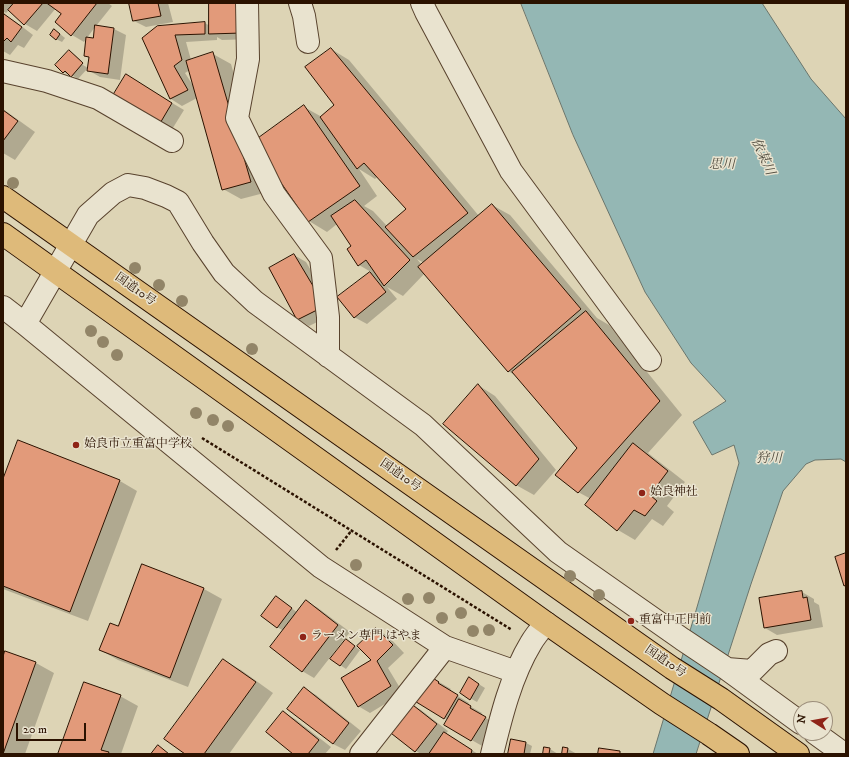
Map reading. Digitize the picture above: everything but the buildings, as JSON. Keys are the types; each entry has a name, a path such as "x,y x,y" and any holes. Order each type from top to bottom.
{"highway":[{"name":"国道10号","path":"3,197 672,668 721,699 798,754"},
{"path":"3,234 546,623 662,704 738,754"}],"street":[{"path":"247,3 248,59 237,118 274,194 321,258 328,316 328,356"},
{"path":"300,3 304,16 308,42"},
{"path":"422,3 511,171 650,360"},
{"path":"3,71 47,81 98,98 172,141"},
{"path":"25,324 88,215 113,193 128,185 145,188 178,202 203,243 224,273 254,302 423,425 558,552 727,669 793,717"},
{"path":"3,307 321,568 445,647 516,672"},
{"path":"492,754 497,731 516,672 532,642 546,623"},
{"path":"361,754 445,647"},
{"path":"727,669 752,671 769,654 776,651"},
{"path":"826,741 844,754"}],"path":[{"path":"199,436 532,642"}],"water":[{"name":"思川","path":"521,3 762,3 811,79 846,119 846,462 841,459 815,460 806,464 783,491 696,754 653,754 739,463 734,445 712,455 693,422 726,401 691,363 645,292 573,135"}],"place":[{"name":"姶良市立重富中学校","path":"76,445"},
{"name":"姶良神社","path":"642,493"},
{"name":"重富中正門前","path":"631,621"},
{"name":"ラーメン専門 はやま","path":"303,637"}],"water label":[{"name":"依某川","path":"762,157"},
{"name":"狩川","path":"769,459"}]}
